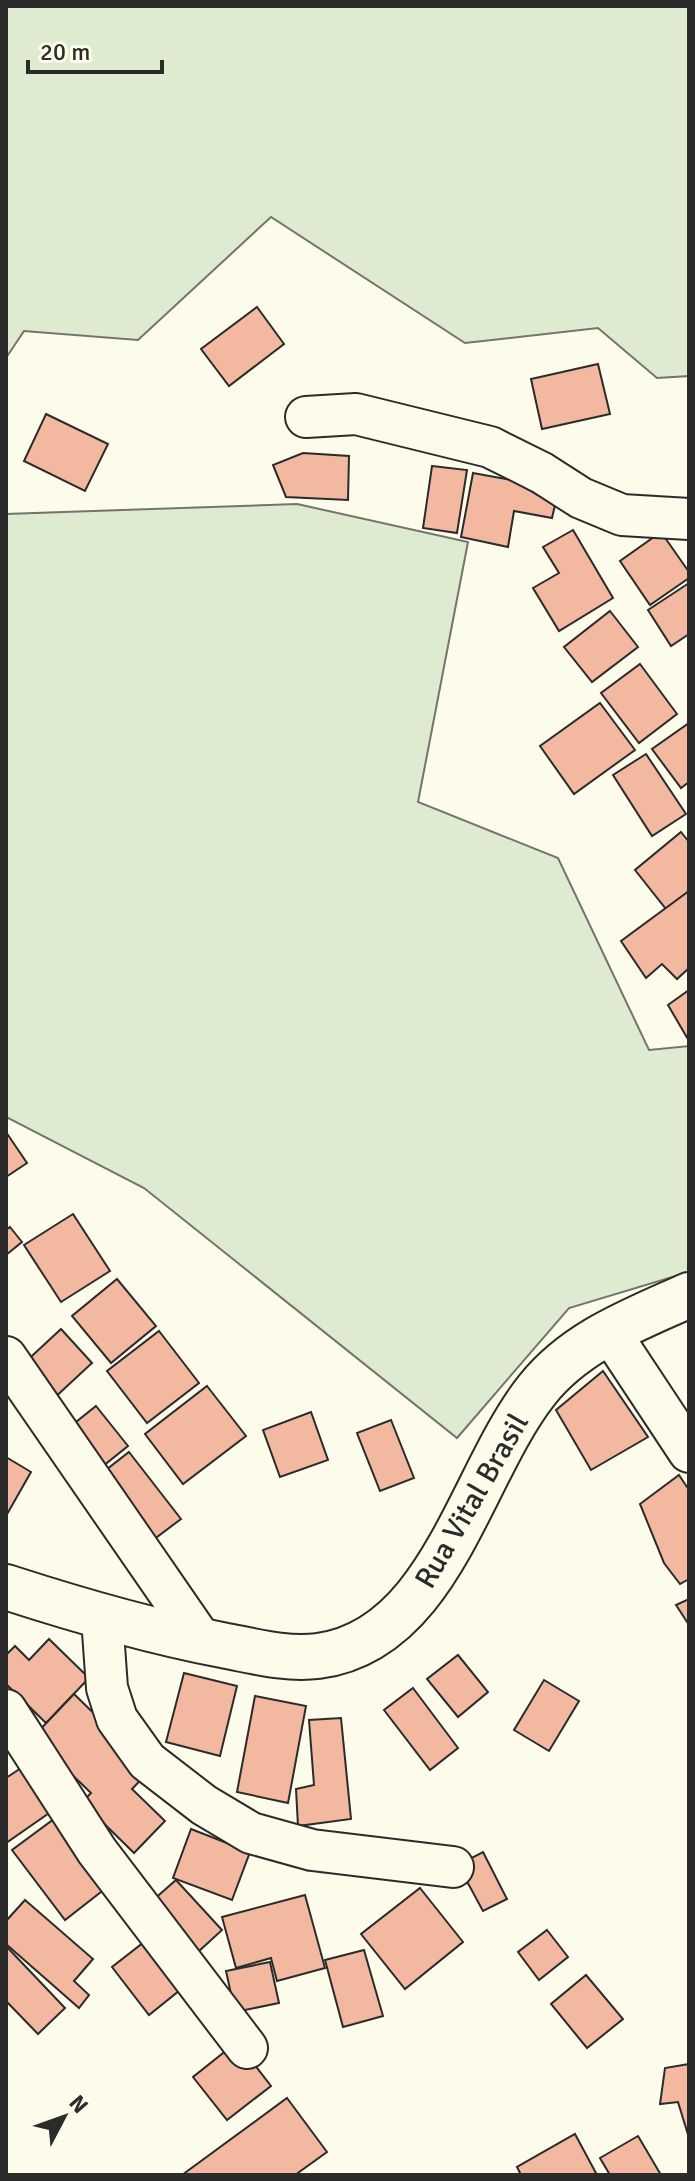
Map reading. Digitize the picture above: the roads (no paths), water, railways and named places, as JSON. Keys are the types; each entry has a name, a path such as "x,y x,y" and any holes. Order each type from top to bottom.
{"street":[{"path":"306,417 356,414 490,447 542,473 581,498 622,515 689,519"},
{"name":"Rua Vital Brasil","path":"6,1587 102,1618 202,1641 288,1655 318,1656 365,1643 404,1612 433,1575 492,1460 537,1390 570,1356 609,1331 689,1295"},
{"path":"609,1331 689,1452"},
{"path":"6,1357 202,1641"},
{"path":"102,1618 107,1688 117,1719 147,1761 204,1805 251,1833 312,1850 453,1867"},
{"path":"6,1710 97,1851 247,2048"}]}
